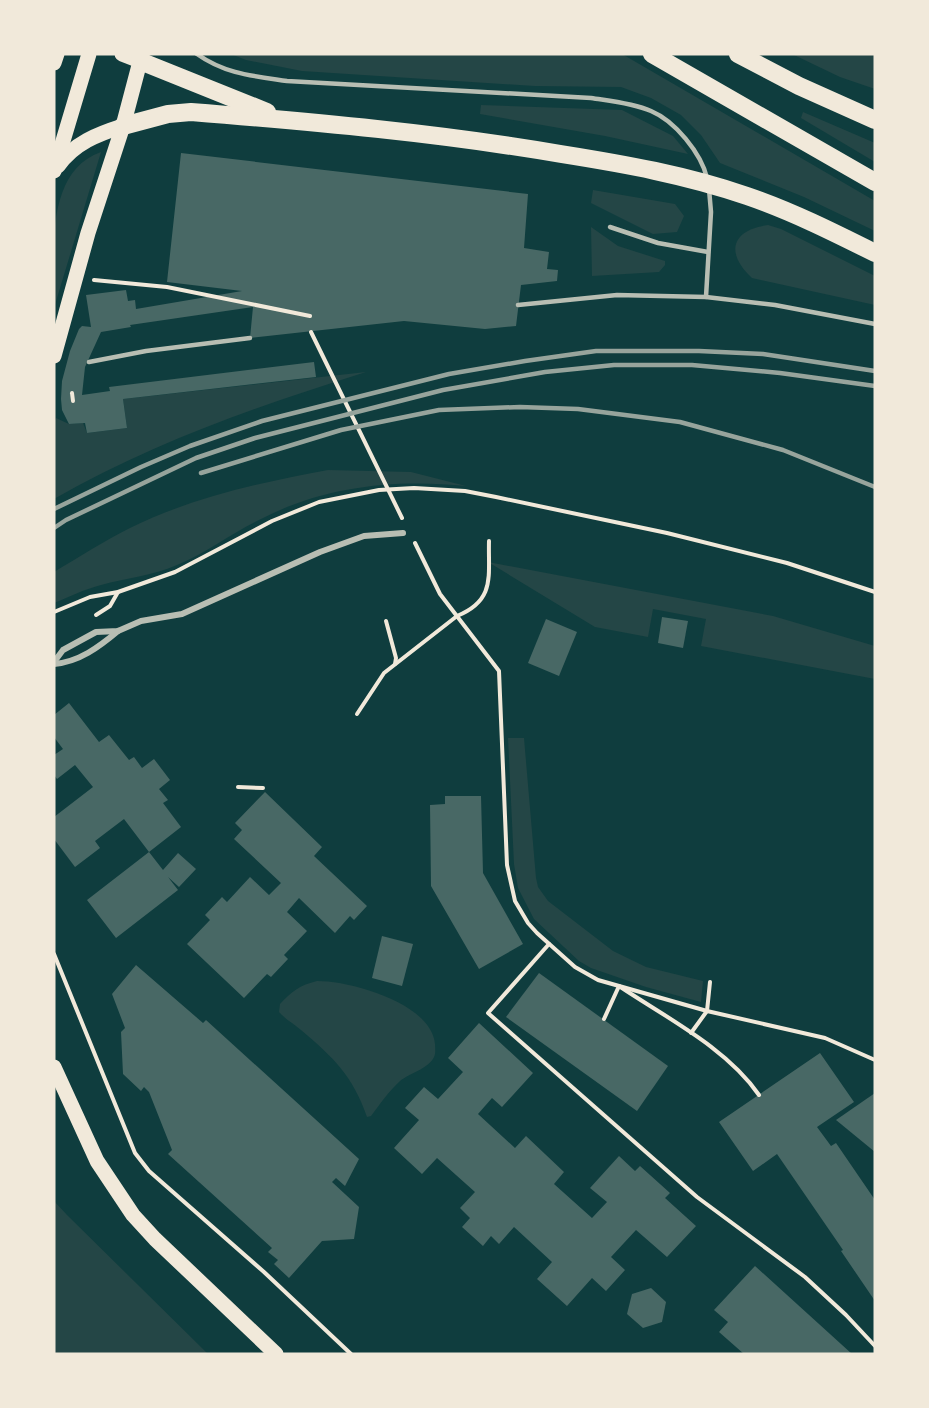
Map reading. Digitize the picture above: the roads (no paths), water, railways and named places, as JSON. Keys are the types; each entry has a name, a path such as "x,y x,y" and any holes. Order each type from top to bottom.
{"highway":[{"path":"652,54 875,182"},
{"path":"738,54 800,86 872,118"},
{"path":"141,58 291,121"},
{"path":"123,126 168,114 191,112 459,137 515,146 662,172 708,184 789,212 875,253"}],"main road":[{"path":"54,63 57,54"},
{"path":"54,172 89,54"},
{"path":"56,348 88,233 123,126 141,58 122,54"},
{"path":"54,172 62,160 84,141 123,126"},
{"path":"54,1067 97,1161 133,1215 162,1246 276,1354"}],"street":[{"path":"54,663 70,662 104,643 118,631 141,621 182,614 198,608 248,583 344,543 364,536 406,533"},
{"path":"54,663 63,651 96,632 118,631"}],"lane":[{"path":"196,54 214,66 287,81 591,98 652,111 674,128 692,147 704,165 711,212 706,297"},
{"path":"610,226 658,243 708,252"},
{"path":"518,305 617,295 706,297 775,305 875,324"},
{"path":"90,362 146,351 250,338"}],"railway":[{"path":"54,509 190,446 262,421 449,374 525,361 596,351 699,351 763,354 875,371"},
{"path":"54,528 66,520 196,458 255,438 443,390 545,372 614,365 692,365 780,373 875,386"},
{"path":"201,473 341,430 439,410 520,407 578,409 680,422 783,450 875,487"}]}
